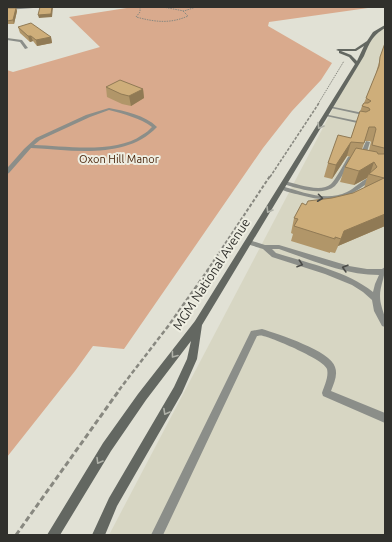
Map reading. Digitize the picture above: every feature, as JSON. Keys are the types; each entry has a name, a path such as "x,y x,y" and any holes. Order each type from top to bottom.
{"main road":[{"name":"MGM National Avenue","path":"53,535 107,447 142,397 198,324 284,186 357,64 368,42 374,33 385,26"},
{"path":"357,64 350,56 338,50 356,50 368,42"},
{"path":"98,535 113,502 178,390 192,359 198,324"}],"street":[{"path":"7,9 44,7"}],"lane":[{"path":"7,38 21,41 26,48"},
{"path":"331,107 363,114"},
{"path":"7,172 20,155 30,146 45,136 103,110 117,110 148,122 155,127 151,131 131,142 101,149 30,146"},
{"path":"326,115 362,123"},
{"path":"362,160 368,142"},
{"path":"284,186 312,189 328,188 333,184 350,158 369,162"},
{"path":"284,186 311,197 329,199 338,198 354,192 368,180"},
{"path":"249,242 265,247 279,247 348,269 367,272 384,271"},
{"path":"265,247 274,255 359,286 375,298"},
{"path":"384,271 380,278 375,298 378,310 385,324"},
{"path":"157,535 254,333 262,332 320,356 330,364 333,374 326,393 385,418"}],"path":[{"path":"140,7 140,12 136,17 167,23 179,21 188,16 183,11"},
{"path":"163,7 183,11 194,9 196,7"},
{"path":"334,7 365,7"},
{"path":"16,535 110,402 169,325 201,280 317,106 346,57"}],"shaded area":[{"path":"385,27 385,535 109,535 368,42 378,29"}],"green space":[{"name":"Oxon Hill Manor","path":"133,7 375,7 269,22 268,26 332,63 321,80 292,111 263,148 124,349 93,346 7,457 7,70 13,72 100,47 69,17"}],"building":[{"path":"40,7 52,7 51,14 38,15"},
{"path":"7,8 16,8 13,20 7,21"},
{"path":"31,23 51,37 36,40 31,36 28,36 18,27"},
{"path":"385,43 385,149 372,145 376,129 375,127 369,127 364,143 351,142 336,165 328,163 338,135 351,138 360,111 366,112 370,110 369,108 362,106 364,103 371,101 366,98 379,66 380,57"},
{"path":"120,80 143,89 129,96 106,87"},
{"path":"356,148 377,152 378,154 384,154 385,151 385,214 344,231 341,239 335,237 335,239 294,226 298,219 294,218 302,203 306,205 308,201 332,198 353,193 384,178 369,174 377,167 374,162 359,171 345,167"}]}
